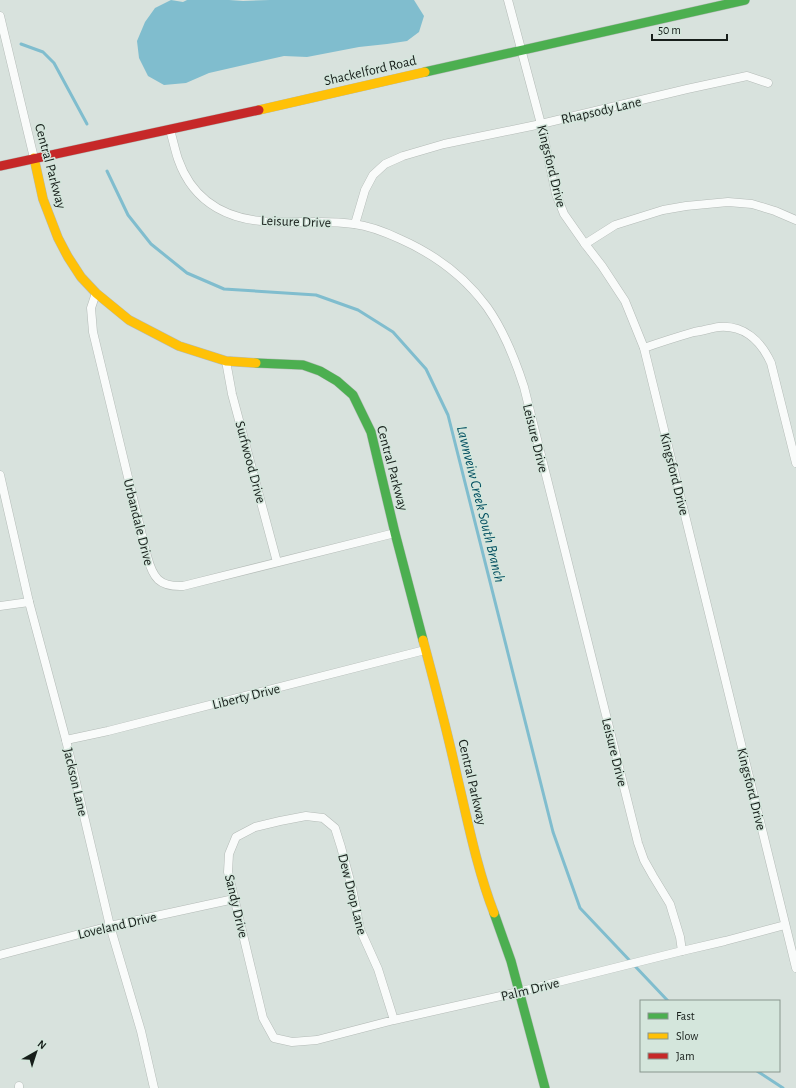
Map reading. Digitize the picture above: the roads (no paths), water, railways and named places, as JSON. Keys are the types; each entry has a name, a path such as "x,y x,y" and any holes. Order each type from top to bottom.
{"street":[{"name":"Kingsford Drive","path":"508,0 541,124 556,194 564,214 621,295 644,348 796,968"},
{"name":"Shackelford Road","path":"0,166 170,130 745,0"},
{"name":"Central Parkway","path":"0,16 4,49 34,158 43,198 58,238 68,258 96,293 129,320 179,346 226,361 303,365 320,371 337,381 353,395 363,413 371,432 395,533 443,715 469,828 488,898 511,961 518,992 545,1088"},
{"name":"Rhapsody Lane","path":"355,224 365,190 373,175 385,164 402,156 444,144 541,124 747,76 768,83"},
{"name":"Leisure Drive","path":"170,130 178,160 186,178 204,198 225,213 250,220 355,224 379,230 416,246 437,259 456,273 487,307 508,345 524,387 638,843 647,865 670,904 680,937 682,951"},
{"path":"585,244 615,224 663,210 686,206 728,202 752,204 775,211 796,220"},
{"name":"Urbandale Drive","path":"96,293 91,308 93,332 150,568 155,578 171,587 183,586 395,533"},
{"path":"644,348 685,335 719,327 734,328 746,332 757,340 765,350 771,363 796,463"},
{"name":"Surfwood Drive","path":"226,361 232,394 277,562"},
{"name":"Jackson Lane","path":"0,478 29,602 66,740 110,926 141,1031 154,1088"},
{"path":"0,606 29,602"},
{"name":"Liberty Drive","path":"66,740 108,731 425,650"},
{"name":"Sandy Drive","path":"274,1038 263,1018 228,872 229,854 236,837 255,827 306,816 322,818"},
{"name":"Dew Drop Lane","path":"322,818 335,828 350,881 360,930 378,969 394,1020"},
{"name":"Loveland Drive","path":"0,955 110,926 234,899"},
{"name":"Palm Drive","path":"274,1038 292,1042 317,1040 394,1020 518,992 643,960 726,941 785,925"}],"water":[{"path":"171,0 183,2 187,0 414,0 424,16 419,32 407,41 359,47 307,57 284,56 209,73 186,83 164,85 148,76 139,58 137,41 145,22 155,8"}],"waterway":[{"name":"Lawnveiw Creek South Branch","path":"21,44 43,52 54,63 87,124"},
{"name":"Lawnveiw Creek South Branch","path":"107,171 128,215 151,244 187,273 224,289 316,295 358,310 393,332 426,369 448,415 553,832 580,908 667,1000"},
{"name":"Lawnveiw Creek South Branch","path":"759,1072 783,1088"}]}
